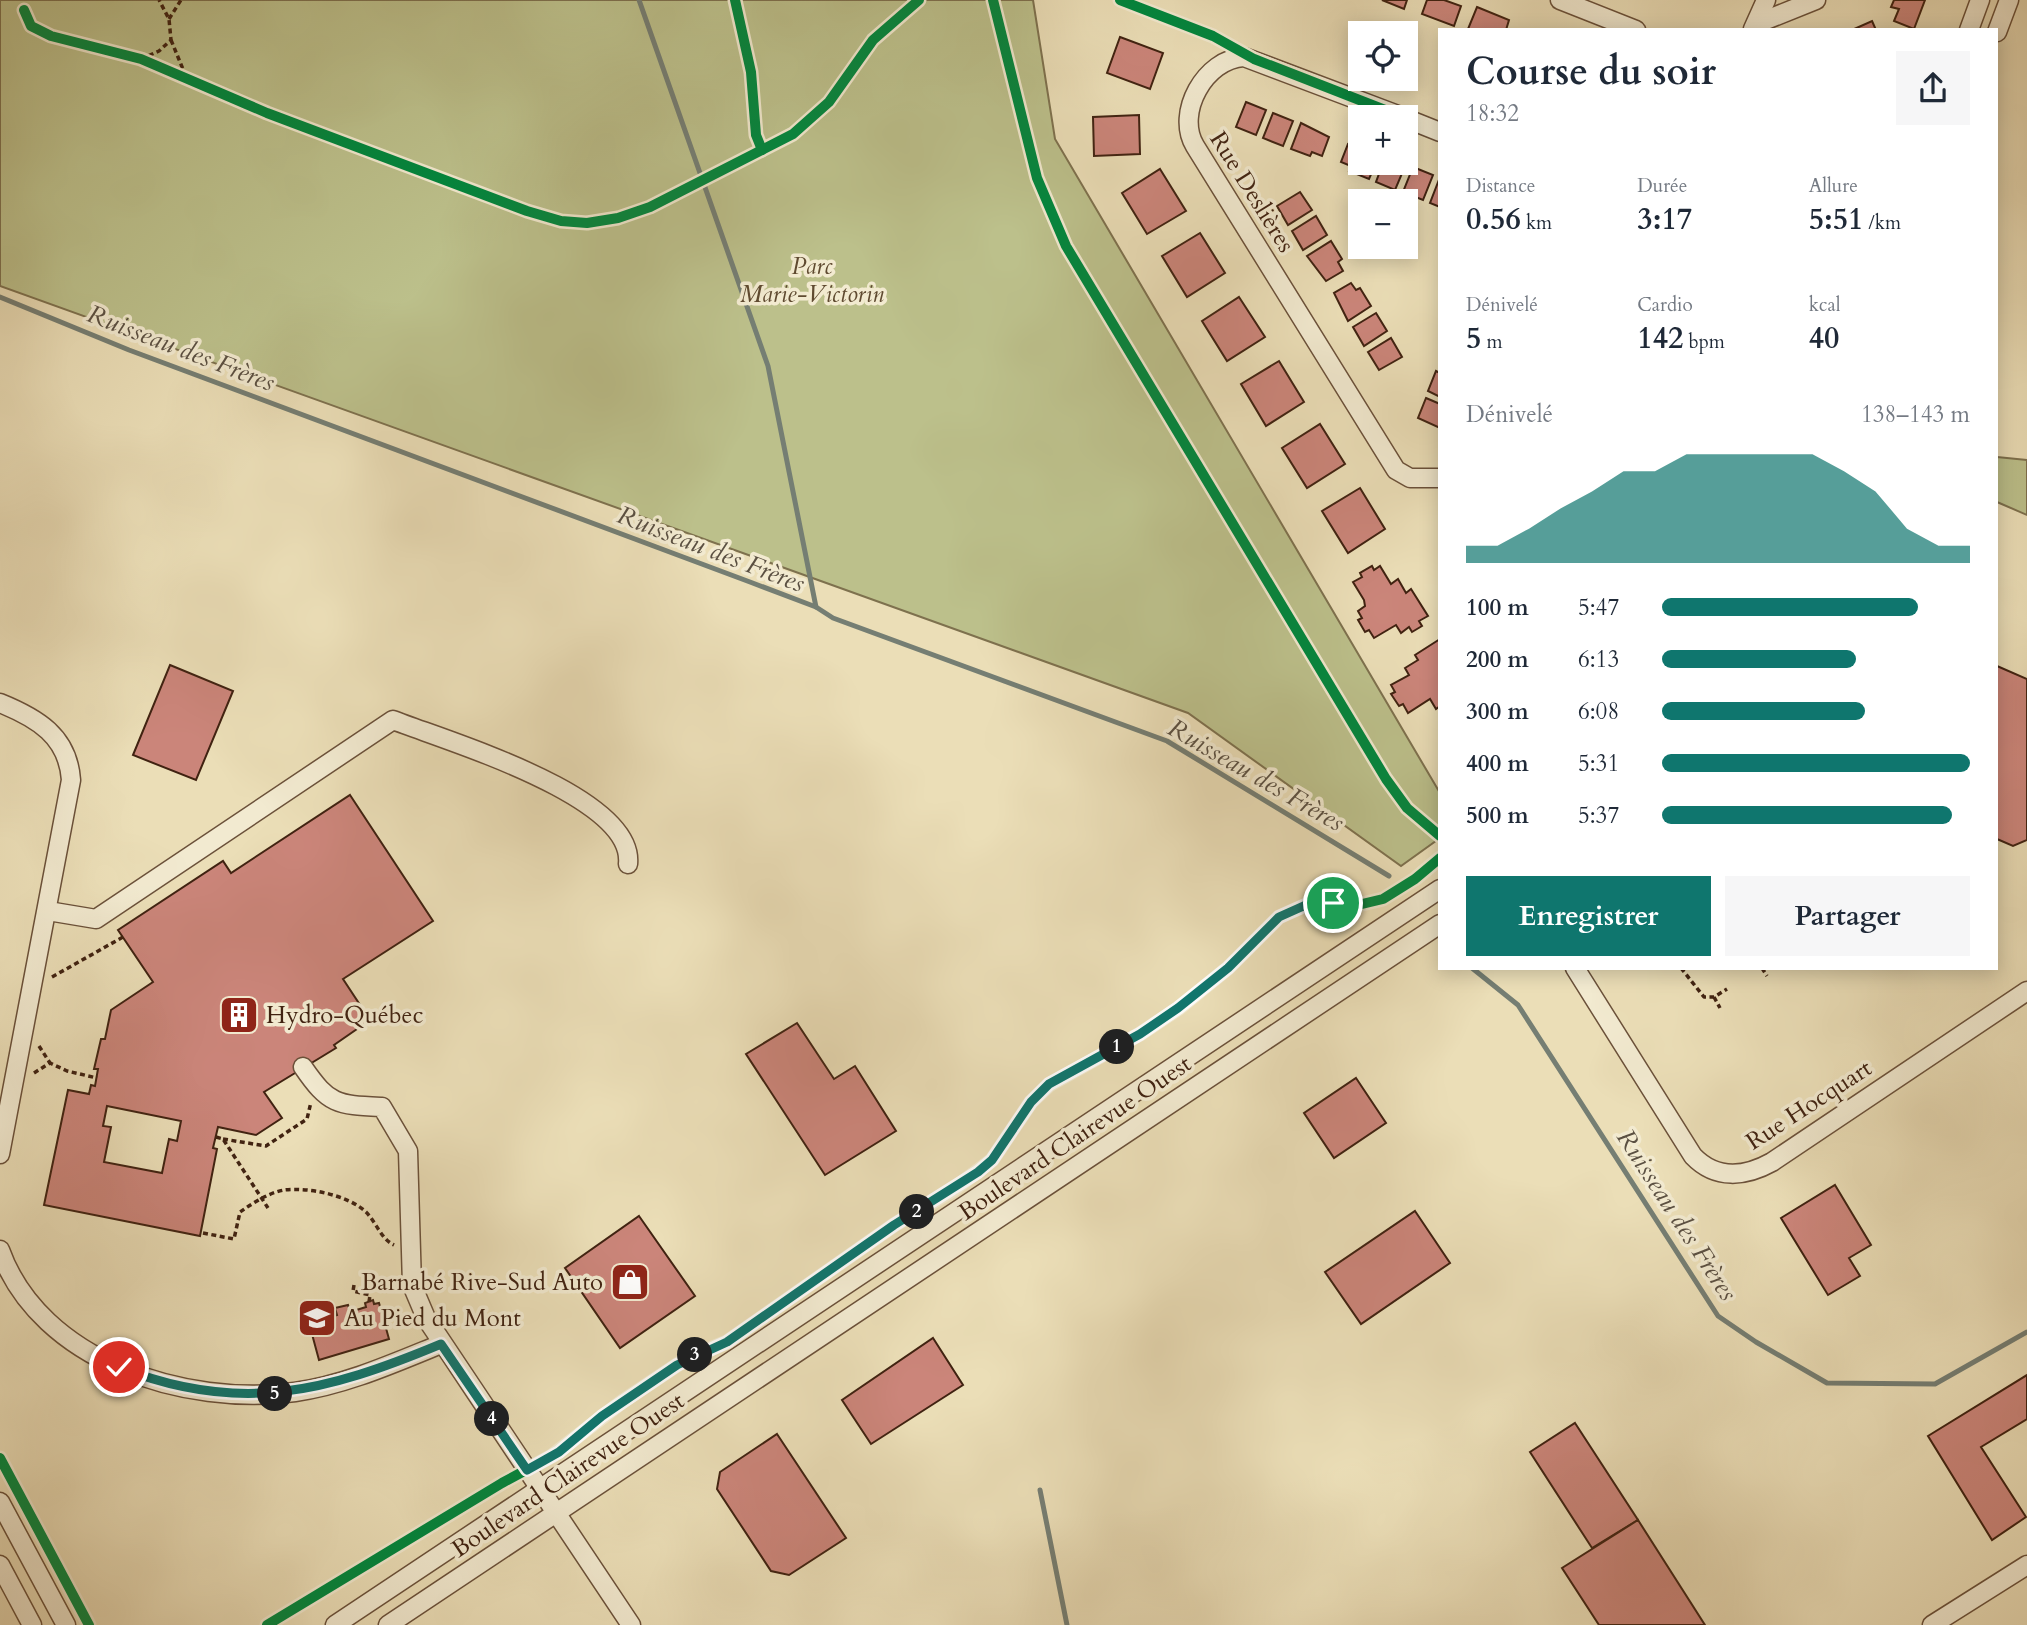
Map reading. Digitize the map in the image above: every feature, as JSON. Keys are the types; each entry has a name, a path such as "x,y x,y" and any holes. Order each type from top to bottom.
{"street":[{"path":"1560,0 1631,28"},
{"path":"1754,27 1766,0"},
{"path":"1754,27 1816,0"},
{"path":"1970,28 1980,0"},
{"path":"1998,29 2009,0"},
{"name":"Rue Deslières","path":"1370,105 1244,57 1227,60 1212,69 1190,112 1187,127 1195,146 1396,470 1410,478 1438,478"},
{"name":"Rue Deslières","path":"1418,123 1438,131"},
{"path":"0,703 31,716 46,726 62,746 68,762 70,797 0,1154"},
{"path":"48,911 96,919 393,720 557,784 587,802 622,839 629,853 628,864"},
{"name":"Boulevard Clairevue Ouest","path":"335,1625 1438,890"},
{"name":"Boulevard Clairevue Ouest","path":"387,1625 1438,925"},
{"name":"Rue Hocquart","path":"1575,970 1693,1156 1711,1169 1732,1175 1748,1173 1772,1162 2027,991"},
{"path":"1237,1024 1253,1049"},
{"path":"303,1067 331,1101 343,1105 382,1107 408,1151 412,1285 441,1344 631,1625"},
{"path":"0,1250 22,1293 66,1338 104,1360 168,1384 238,1394 295,1392 350,1378 441,1344"},
{"path":"785,1325 800,1350"},
{"path":"0,1502 66,1625"},
{"path":"0,1565 32,1625"},
{"path":"1932,1625 2027,1565"}],"path":[{"path":"159,0 169,19 170,40 187,79"},
{"path":"169,19 181,0"},
{"path":"135,57 159,51 170,40"},
{"path":"135,57 152,64"},
{"path":"176,74 199,84"},
{"path":"33,988 123,937"},
{"path":"1682,970 1700,995 1714,997 1727,989"},
{"path":"1763,970 1767,976"},
{"path":"1714,997 1720,1008"},
{"path":"27,1077 50,1063 66,1071 97,1077"},
{"path":"216,1137 266,1146 307,1119 312,1097"},
{"path":"223,1139 268,1208"},
{"path":"203,1233 234,1239 240,1212 262,1199 286,1190 349,1200 367,1213 388,1242 396,1245"},
{"path":"354,1285 353,1291 370,1295 369,1302"}],"green space":[{"name":"Parc Marie-Victorin","path":"0,0 1033,0 1055,139 1438,790 1438,839 1401,866 1188,713 0,286"},
{"path":"1998,457 2027,460 2027,515 1998,502"}],"building":[{"path":"1382,0 1407,0 1404,9"},
{"path":"1427,0 1444,0 1461,6 1454,26 1422,14"},
{"path":"1894,0 1925,0 1914,28 1894,21 1899,9 1891,7"},
{"path":"1477,7 1509,20 1507,28 1468,28"},
{"path":"1872,21 1875,28 1856,28"},
{"path":"1120,37 1163,53 1150,89 1107,73"},
{"path":"1246,102 1266,110 1256,135 1236,127"},
{"path":"1273,113 1293,121 1283,146 1263,138"},
{"path":"1139,115 1140,154 1094,156 1093,117"},
{"path":"1301,123 1329,137 1322,156 1312,152 1310,156 1291,149"},
{"path":"1348,144 1348,165 1341,162"},
{"path":"1160,169 1186,211 1147,234 1122,193"},
{"path":"1418,169 1433,175 1423,200 1418,198 1418,189 1404,189 1410,175 1418,175"},
{"path":"1379,175 1401,175 1395,189 1376,182"},
{"path":"1438,182 1438,206 1430,203"},
{"path":"1300,192 1312,210 1288,225 1277,206"},
{"path":"1316,216 1327,235 1303,250 1292,231"},
{"path":"1200,233 1225,273 1187,297 1162,256"},
{"path":"1331,241 1342,259 1338,262 1343,271 1326,281 1307,256"},
{"path":"1351,283 1356,290 1360,288 1371,306 1348,321 1334,293"},
{"path":"1239,297 1265,337 1227,361 1202,321"},
{"path":"1376,313 1387,331 1364,346 1353,327"},
{"path":"1391,338 1402,357 1379,370 1368,352"},
{"path":"1279,361 1304,402 1266,426 1241,384"},
{"path":"1436,371 1438,396 1428,391"},
{"path":"1426,398 1438,403 1438,427 1418,418"},
{"path":"1320,424 1345,464 1307,488 1282,448"},
{"path":"1360,488 1385,529 1348,553 1322,511"},
{"path":"1372,566 1374,570 1380,566 1391,584 1398,579 1406,593 1411,589 1428,616 1419,621 1422,626 1412,632 1409,627 1401,633 1396,625 1374,638 1369,630 1365,632 1358,620 1362,618 1358,611 1365,606 1364,600 1353,582 1362,577 1360,573"},
{"path":"1438,640 1438,708 1436,709 1430,699 1408,713 1403,704 1399,706 1391,694 1395,692 1391,685 1409,675 1405,668 1418,660 1415,655"},
{"path":"170,665 233,691 196,780 133,755"},
{"path":"1998,666 2027,679 2027,840 2013,846 1998,839"},
{"name":"Hydro-Québec","path":"350,795 433,921 343,979 370,1020 334,1045 336,1048 264,1092 282,1118 256,1135 218,1127 213,1148 217,1149 200,1236 44,1205 68,1090 89,1094 91,1085 95,1086 98,1069 94,1069 101,1039 105,1039 111,1010 153,982 118,930 223,861 231,873","holes":["107,1106 181,1121 177,1141 169,1139 162,1173 104,1162 111,1127 103,1126"]},
{"path":"797,1023 834,1079 855,1066 896,1131 825,1175 746,1054"},
{"path":"1356,1078 1386,1123 1334,1158 1304,1113"},
{"path":"1835,1185 1871,1245 1849,1258 1860,1276 1828,1295 1781,1218"},
{"path":"1415,1211 1450,1263 1361,1324 1325,1272"},
{"name":"Barnabé Rive-Sud Auto","path":"639,1216 695,1296 620,1348 565,1268"},
{"path":"373,1300 374,1304 379,1303 389,1339 319,1360 309,1323 337,1315 335,1308 348,1305 350,1312 366,1307 365,1303"},
{"path":"933,1338 963,1385 871,1444 842,1400"},
{"path":"2027,1375 2027,1419 1981,1447 2026,1517 1992,1540 1928,1436"},
{"path":"1575,1423 1638,1520 1592,1548 1530,1452"},
{"path":"777,1434 846,1538 789,1575 771,1571 717,1489 720,1472"},
{"path":"1638,1520 1705,1625 1599,1625 1562,1568"}],"waterway":[{"path":"639,0 768,366 816,607"},
{"name":"Ruisseau des Frères","path":"0,297 129,350 816,607 833,618 1167,741 1389,876"},
{"name":"Ruisseau des Frères","path":"1474,970 1518,1005 1718,1316 1756,1342 1827,1383 1935,1384 2027,1332"},
{"path":"1040,1490 1067,1625"}],"cycle path":[{"path":"735,0 751,72 756,135 762,150"},
{"path":"24,10 31,26 51,36 141,59 267,113 527,211 561,221 587,223 618,218 650,207 793,134 829,102 873,40 919,0"},
{"path":"993,0 1037,178 1066,246 1386,779 1407,808 1438,834"},
{"path":"1120,0 1213,36 1254,59 1372,105"},
{"path":"267,1625 502,1483 552,1456 623,1401 686,1359 727,1342 894,1225 954,1189 992,1160 1031,1102 1049,1085 1140,1034 1179,1008 1228,968 1279,917 1308,904 1362,904 1383,899 1415,879 1438,860"},
{"path":"0,1458 89,1625"}],"place":[{"name":"Hydro-Québec","path":"239,1015"},
{"name":"Barnabé Rive-Sud Auto","path":"630,1282"},
{"name":"Au Pied du Mont","path":"317,1318"}],"route":[{"path":"119,1367 168,1384 189,1388 238,1394 276,1394 332,1384 441,1344 527,1470 559,1452 602,1416 686,1359 727,1342 806,1290 894,1225 978,1172 992,1160 1031,1102 1049,1084 1156,1024 1228,968 1279,917 1308,904 1333,903"}]}
